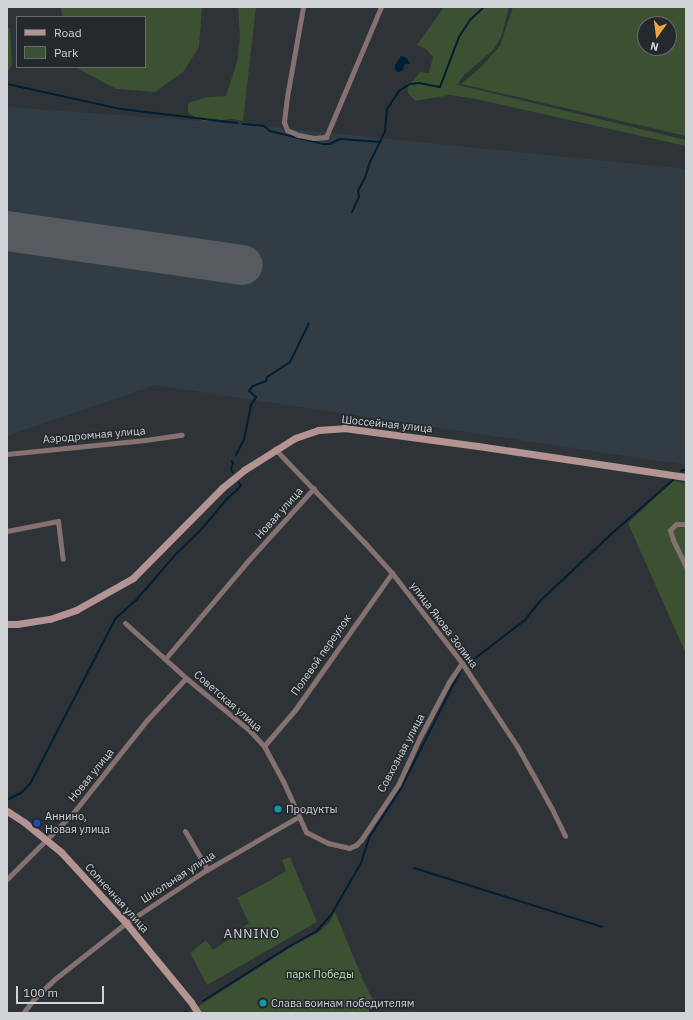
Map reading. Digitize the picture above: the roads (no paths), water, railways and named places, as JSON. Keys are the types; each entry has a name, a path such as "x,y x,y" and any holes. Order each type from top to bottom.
{"main road":[{"name":"Шоссейная улица","path":"7,624 50,619 76,610 133,578 222,488 244,470 275,449 295,438 318,430 344,428 685,476"},
{"name":"Солнечная улица","path":"7,812 24,822 62,852 126,923 191,1002 198,1013"}],"street":[{"path":"303,7 284,122 287,130 298,135 314,138 326,137 381,7"},
{"name":"Аэродромная улица","path":"7,454 182,435"},
{"name":"улица Якова Золина","path":"275,449 314,488 392,573 462,662 517,746 551,807 565,836"},
{"name":"Новая улица","path":"165,659 246,563 314,488"},
{"path":"7,532 58,521 63,559"},
{"path":"686,524 676,524 670,530 673,540 686,567"},
{"name":"Полевой переулок","path":"264,746 295,710 392,573"},
{"name":"Советская улица","path":"125,623 186,678 250,731 264,746 284,783 306,832"},
{"name":"Совхозная улица","path":"306,832 328,843 349,848 356,845 361,840 398,785 420,737 435,712 449,682 462,662"},
{"name":"Новая улица","path":"7,879 74,813 147,720 186,678"},
{"name":"Школьная улица","path":"23,1013 34,999 56,978 126,923 207,870 298,817"},
{"path":"185,831 207,870"}],"water":[{"path":"401,56 407,58 410,64 405,64 402,71 397,72 395,65"}],"waterway":[{"path":"352,212 359,197 358,191 385,131 387,109 400,90 410,84 419,83 440,87 459,37 470,20 484,7"},
{"path":"7,84 121,109 237,123"},
{"path":"243,124 264,126 270,131 323,144 330,144 340,139 381,142"},
{"path":"236,455 244,439 251,405 256,397 249,391 253,386 266,381 267,377 290,362 309,323"},
{"path":"232,461 233,463 231,469 233,473"},
{"path":"681,471 686,469"},
{"path":"469,663 525,620 539,602 609,536 673,480"},
{"path":"7,800 21,793 30,784 115,619 137,599 177,553 199,532 227,499 241,486 239,483"},
{"path":"203,1001 290,946 317,931 331,915 361,863 370,836 400,790 462,668"},
{"path":"414,868 602,927"},
{"path":"183,1013 187,1011"}],"place":[{"name":"Продукты","path":"278,809"},
{"name":"Аннино, Новая улица","path":"37,823"},
{"name":"Слава воинам победителям","path":"263,1003"}],"district":[{"name":"ANNINO","path":"252,934"}],"park label":[{"name":"парк Победы","path":"320,974"}]}
